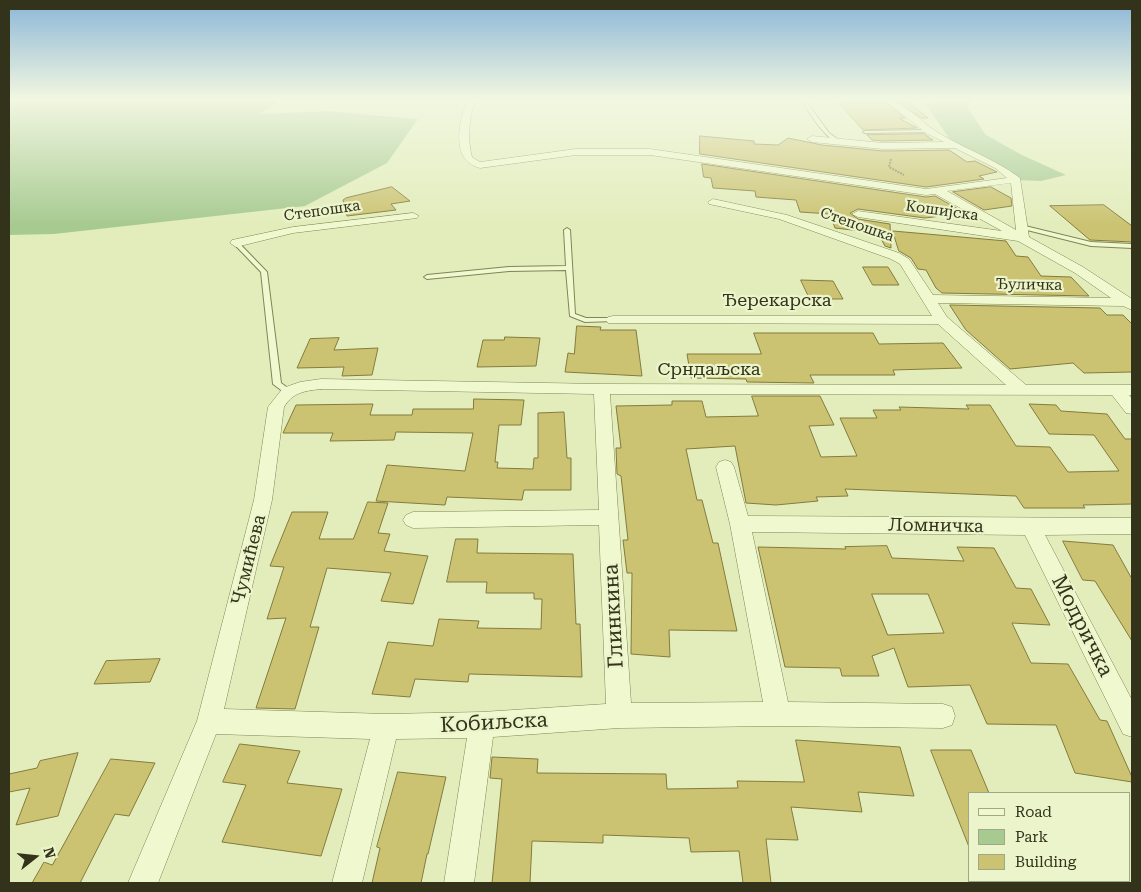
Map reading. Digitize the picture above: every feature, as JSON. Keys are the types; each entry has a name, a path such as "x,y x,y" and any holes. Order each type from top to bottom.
{"street":[{"path":"465,142 467,158 472,164 502,164 576,152 650,152 884,188 936,192 971,184 1016,180"},
{"path":"835,142 883,146 959,145"},
{"path":"952,142 998,166 1016,180 1022,232"},
{"path":"936,192 1022,232 1130,304"},
{"name":"Степошка","path":"713,202 741,206 778,216 895,256 905,262 942,320 1023,391"},
{"name":"Кошијска","path":"858,214 1022,232"},
{"name":"Степошка","path":"236,243 293,230 413,216"},
{"name":"Ђуличка","path":"930,300 1130,304"},
{"name":"Ђерекарска","path":"613,320 942,320"},
{"name":"Срндаљска","path":"288,391 294,387 321,384 602,389 1132,390"},
{"name":"Глинкина","path":"602,389 619,716"},
{"path":"1116,390 1132,409"},
{"name":"Чумићева","path":"143,883 209,721 264,500 276,407 288,391"},
{"path":"725,467 740,524 778,714"},
{"path":"413,520 609,517"},
{"name":"Ломничка","path":"740,524 1032,528 1132,526"},
{"name":"Модричка","path":"1032,528 1132,725"},
{"name":"Кобиљска","path":"209,721 386,727 482,725 619,716 778,714 943,716"},
{"path":"459,883 482,725"},
{"path":"347,883 386,727"}],"lane":[{"path":"567,230 572,315 585,320 613,320"},
{"path":"1022,232 1091,244 1132,246"},
{"path":"236,243 264,272 277,384 288,391"},
{"path":"427,277 509,269 568,268"}],"path":[{"path":"883,146 891,156 889,166 936,192"}],"green space":[{"path":"9,142 402,142 387,163 305,206 54,234 9,235"},
{"path":"952,142 998,142 1066,175 1041,181 1016,180"}],"building":[{"path":"700,142 754,142 754,144 778,145 783,142 806,142 883,151 949,150 967,162 975,161 997,172 979,176 984,179 926,187 700,154"},
{"path":"702,164 926,197 935,196 965,213 925,218 858,209 850,213 858,219 890,224 891,248 885,246 878,233 835,228 830,214 800,212 796,200 756,197 755,191 713,188 711,178 704,177"},
{"path":"392,187 410,201 391,204 396,210 347,216 343,200 346,198"},
{"path":"991,187 1011,198 1012,206 984,210 953,192"},
{"path":"1104,205 1132,226 1132,242 1090,240 1050,206"},
{"path":"893,231 1006,241 1016,256 1028,257 1041,276 1071,277 1089,296 942,293 936,288 926,270 918,269 911,258 899,251"},
{"path":"863,267 888,267 899,285 873,285"},
{"path":"801,280 833,281 843,299 810,299"},
{"path":"950,305 1100,308 1107,315 1123,315 1132,324 1132,372 1084,373 1073,363 1010,369 966,330"},
{"path":"577,326 601,327 600,330 636,330 642,376 565,372 568,353 574,354"},
{"path":"754,333 873,333 879,344 943,343 962,368 893,370 895,375 810,375 814,383 747,382 746,379 691,378 687,354 761,354"},
{"path":"505,337 540,338 536,366 477,367 483,340 504,340"},
{"path":"339,338 334,350 378,348 372,375 342,376 344,367 297,368 310,339"},
{"path":"752,396 820,396 834,425 809,426 821,457 857,456 840,418 877,418 873,410 901,410 899,407 969,409 966,405 990,405 1016,446 1050,447 1068,472 1119,471 1094,435 1049,434 1029,404 1056,405 1061,411 1107,414 1125,439 1132,439 1132,504 1083,505 1085,508 1024,508 1016,496 845,489 848,496 816,497 818,501 776,505 746,503 735,446 686,449 697,500 702,500 713,543 718,543 737,631 669,630 670,657 631,654 632,573 627,573 623,540 628,540 621,476 617,474 616,448 621,448 616,406 672,405 672,401 702,401 706,417 758,416"},
{"path":"474,399 524,400 521,425 499,425 495,462 498,462 497,468 533,469 534,458 538,458 538,413 564,412 567,458 571,458 571,490 524,490 522,500 447,497 445,505 376,501 387,465 465,471 473,433 396,432 394,440 330,441 333,433 283,433 296,405 373,404 370,415 412,415 413,409 473,409"},
{"path":"368,502 388,503 378,533 390,534 384,551 428,556 413,604 381,601 391,573 327,568 310,627 319,627 295,709 256,708 286,618 267,619 284,567 270,566 292,512 328,512 319,539 353,539"},
{"path":"456,539 478,539 477,553 573,554 576,624 580,624 582,677 469,674 468,682 415,679 410,697 372,694 388,642 433,646 439,619 479,621 477,628 541,629 542,599 534,599 534,593 486,593 487,582 447,582"},
{"path":"1063,541 1113,545 1132,579 1132,641 1095,581 1083,580"},
{"path":"887,546 892,558 964,561 957,547 994,548 1016,588 1031,589 1050,625 1012,623 1031,663 1068,664 1100,720 1107,721 1132,777 1132,782 1075,773 1056,725 987,724 970,685 908,687 894,648 872,656 879,676 842,676 840,668 785,667 758,547 846,549 845,547","holes":["872,594 928,594 944,633 888,635"]},
{"path":"160,659 150,682 94,684 106,661"},
{"path":"796,740 900,747 914,796 858,792 862,812 791,807 798,840 766,839 771,883 743,883 739,851 691,852 689,838 603,835 603,843 532,841 530,883 492,883 502,779 490,778 492,757 538,759 537,773 666,774 667,789 738,788 737,781 804,782"},
{"path":"240,744 300,751 287,783 342,789 321,856 222,842 246,785 223,782"},
{"path":"931,750 971,750 989,792 968,792 968,844"},
{"path":"78,753 58,816 16,825 30,788 9,792 9,774 37,768 40,761"},
{"path":"111,759 155,763 129,816 115,814 80,883 32,883 44,862 52,865"},
{"path":"398,772 446,777 421,883 372,883 380,848 377,847"}]}
